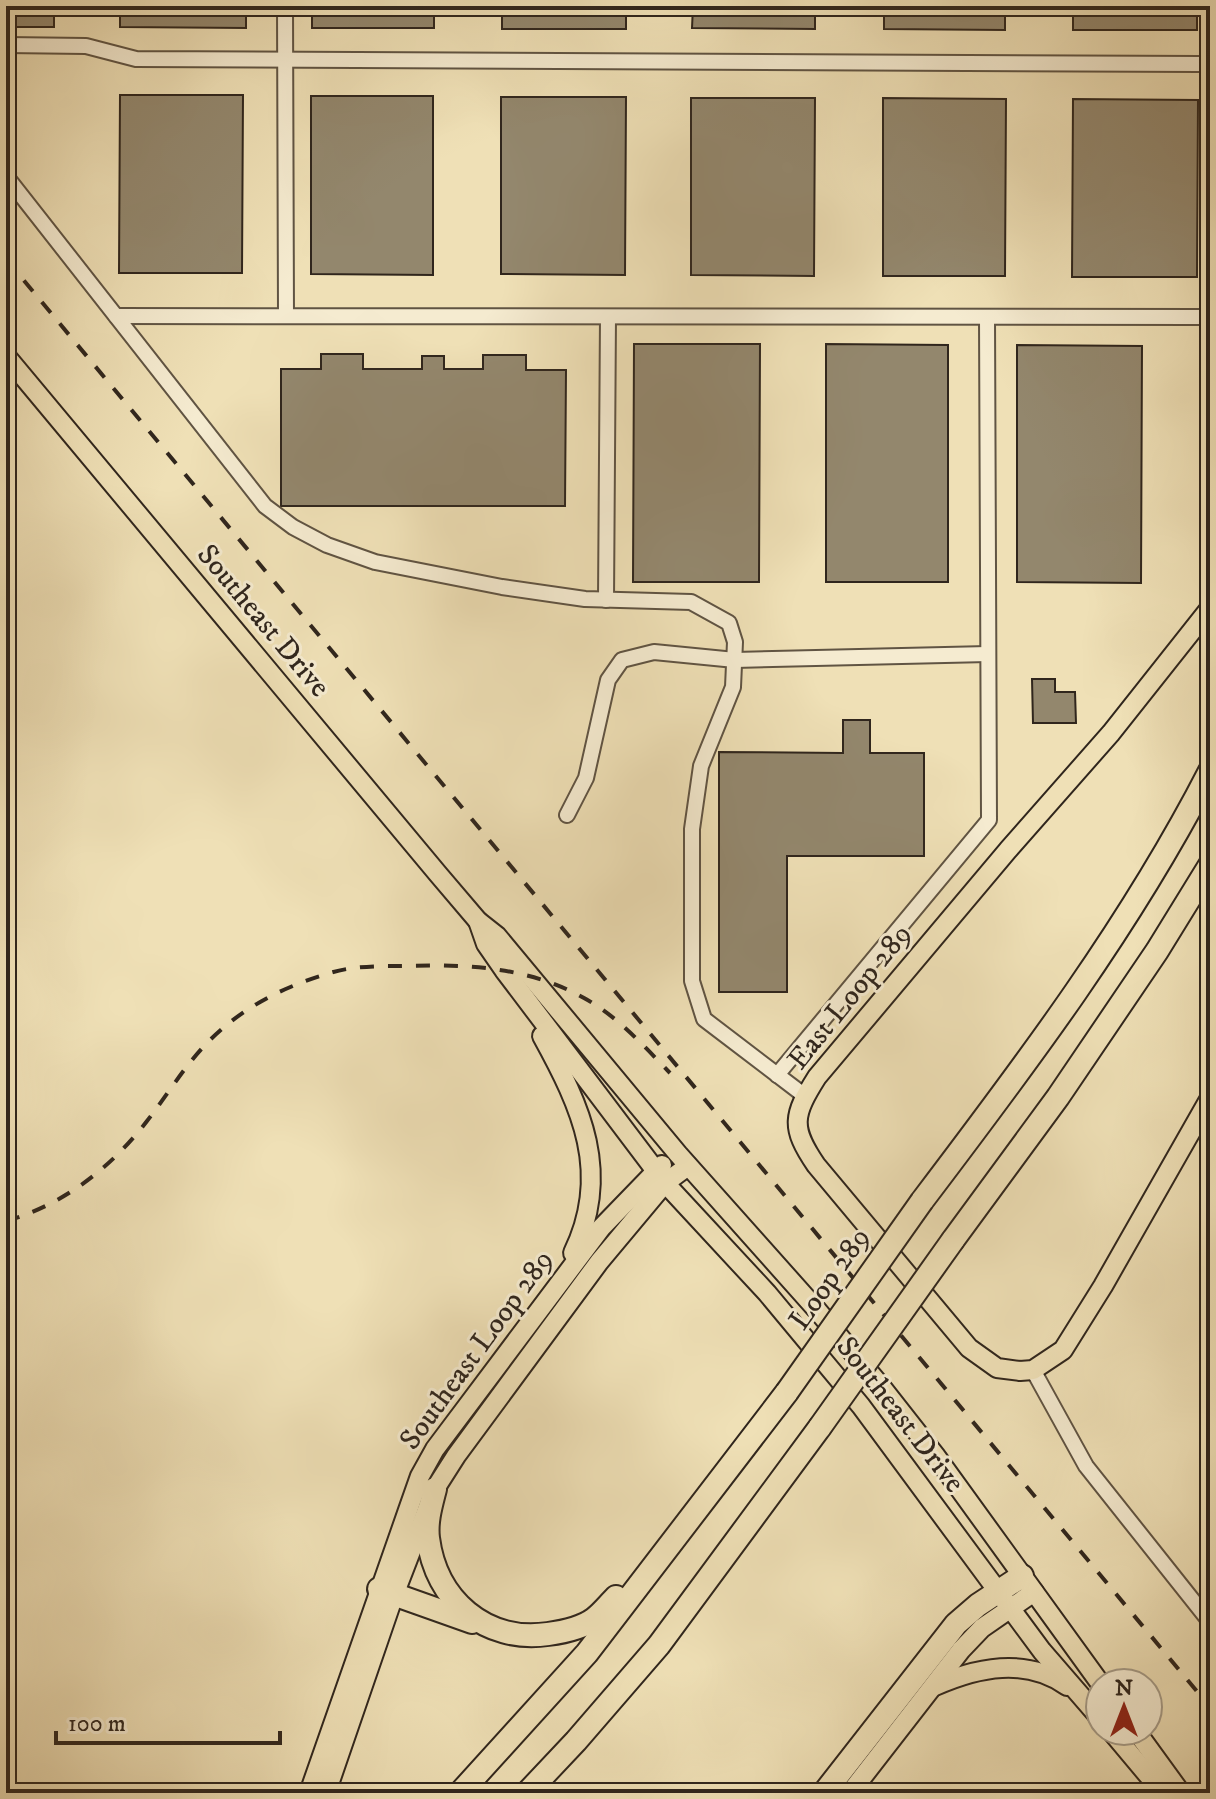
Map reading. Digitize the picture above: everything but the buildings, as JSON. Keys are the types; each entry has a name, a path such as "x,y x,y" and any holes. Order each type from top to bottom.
{"highway":[{"name":"Loop 289","path":"460,1793 587,1653 787,1392 1087,976 1135,901 1210,771"},
{"path":"527,1793 659,1645 820,1427 1058,1097 1157,951 1210,865"},
{"path":"435,1489 428,1537 441,1580 455,1602 485,1626"},
{"path":"387,1592 509,1635 535,1636 563,1632 593,1621 652,1553 711,1493"},
{"path":"824,1793 956,1624 1028,1584"}],"main road":[{"name":"Southeast Drive","path":"6,356 478,921 497,936 683,1160 808,1299 880,1385 1088,1667"},
{"name":"East Loop 289","path":"1033,1370 997,1368 969,1348 802,1145 797,1123 800,1104 817,1077 1111,733 1210,608"},
{"name":"Southeast Drive","path":"478,921 486,944 660,1176 767,1293 861,1406 1003,1600 1084,1699"},
{"path":"530,1003 541,1034 570,1087 582,1118 592,1170 585,1223 559,1283"},
{"path":"1033,1370 1063,1350 1210,1098"},
{"name":"Southeast Loop 289","path":"313,1791 387,1592 420,1476 435,1449 601,1228 683,1160"},
{"name":"Southeast Loop 289","path":"387,1592 435,1489 456,1456 660,1176"},
{"path":"850,1793 1003,1600"},
{"path":"933,1687 969,1672 997,1667 1017,1668 1059,1680 1082,1697"},
{"path":"1124,1747 1163,1793"},
{"path":"1148,1747 1181,1793"}],"lane":[{"path":"285,6 286,316"},
{"path":"6,45 86,46 136,59 1200,64"},
{"path":"6,176 265,506 293,527 327,545 375,562 502,587 606,600 691,602 729,623 735,642 733,687 701,766 692,829 692,981 704,1019 805,1096"},
{"path":"116,316 1199,317"},
{"path":"606,600 608,317"},
{"path":"777,1075 989,820 987,317"},
{"path":"567,815 586,778 608,680 622,660 654,652 735,660 988,654"},
{"path":"1033,1370 1086,1466 1208,1614"}],"railway":[{"path":"6,259 1210,1707"},
{"path":"6,1221 66,1195 102,1169 133,1138 201,1050 236,1017 281,991 338,971 374,966 449,966 495,969 540,979 584,998 608,1014 670,1073"}]}
